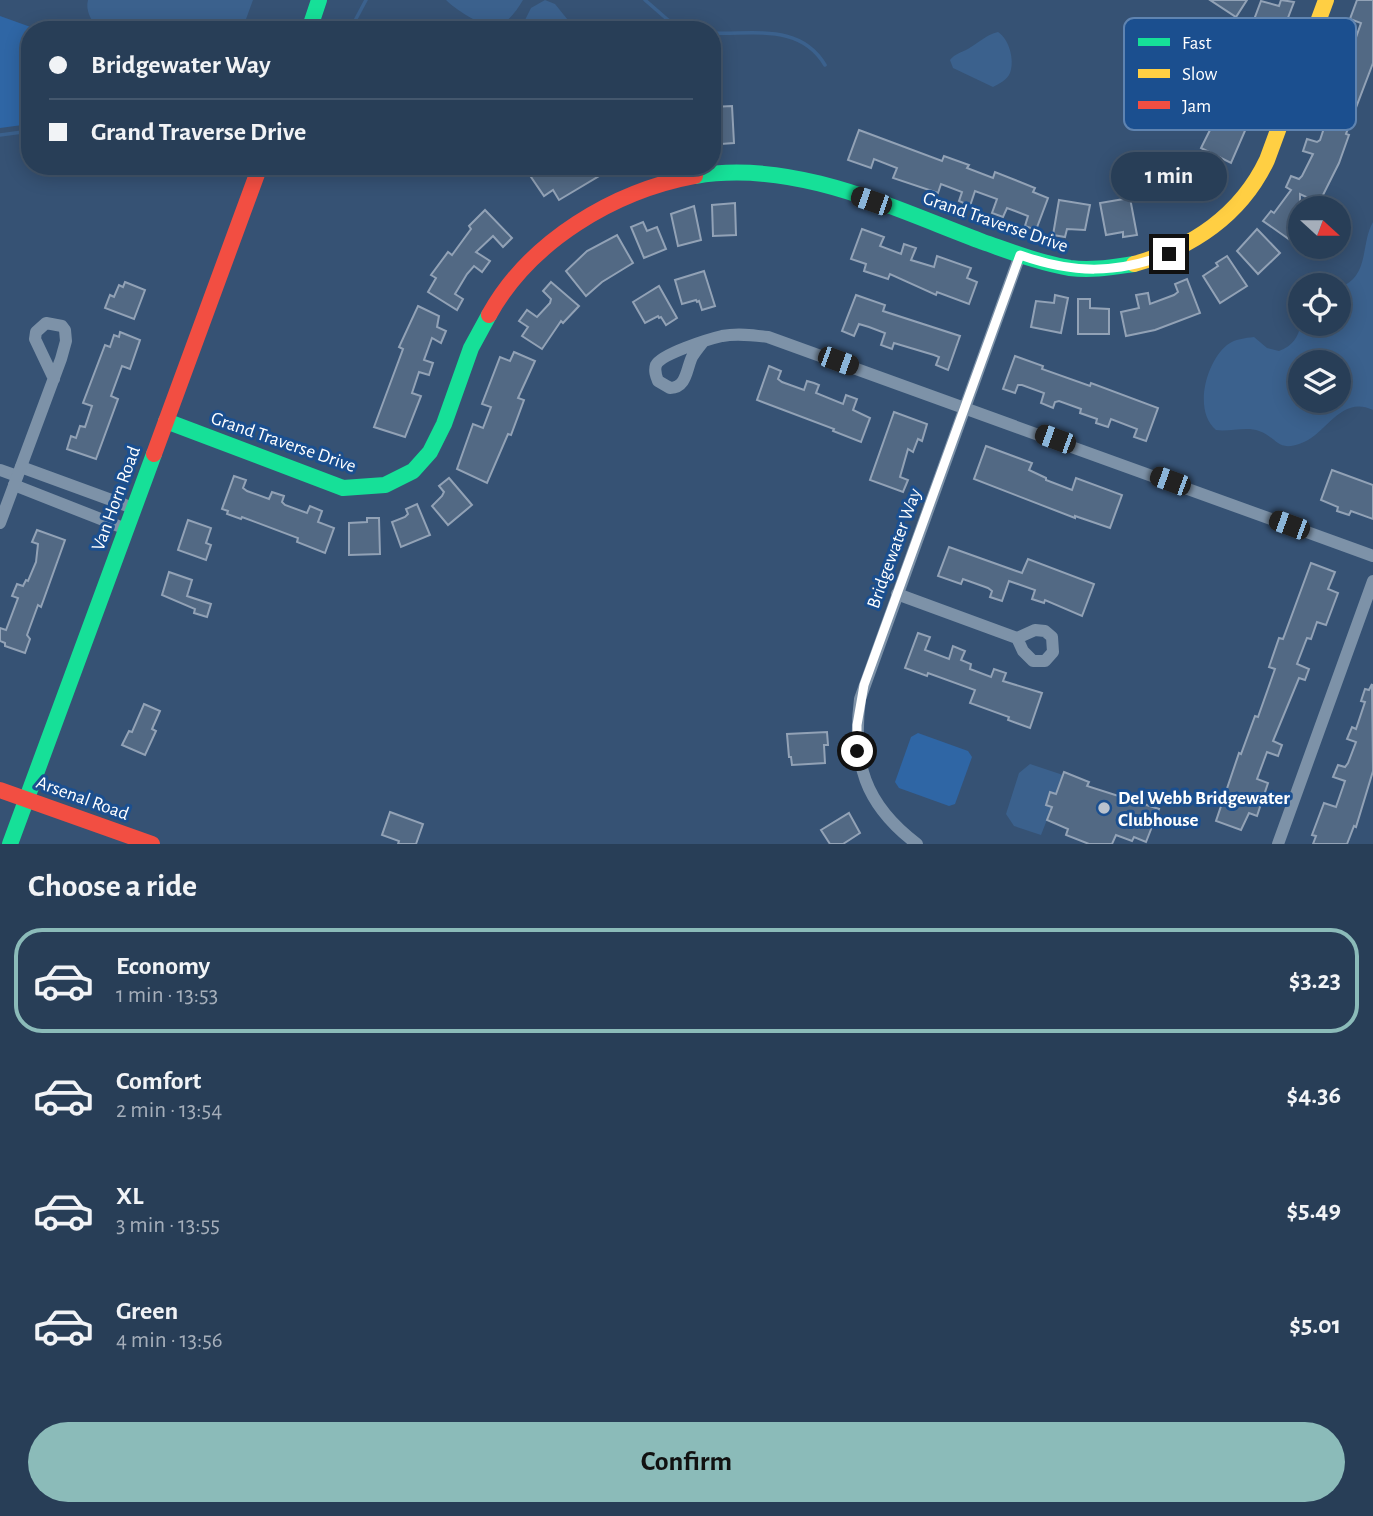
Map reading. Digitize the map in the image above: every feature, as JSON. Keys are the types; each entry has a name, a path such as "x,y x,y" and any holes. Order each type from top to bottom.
{"street":[{"path":"312,21 319,0"},
{"name":"Grand Traverse Drive","path":"1319,18 1326,0"},
{"name":"Grand Traverse Drive","path":"721,174 740,172 781,174 803,179 1020,255 1067,268 1112,269 1170,254 1200,238 1217,225 1248,192 1265,163 1277,130"},
{"name":"Van Horn Road","path":"10,844 257,175"},
{"name":"Grand Traverse Drive","path":"166,421 343,488 372,488 391,484 413,471 432,449 480,331 499,299 529,263 559,236 598,209 630,194 680,179 714,175"},
{"name":"Bridgewater Way","path":"917,844 896,827 873,796 859,762 856,738 860,699 1020,255"},
{"path":"703,342 734,335 768,337 1373,556"},
{"path":"0,523 54,379"},
{"path":"0,470 134,508"},
{"path":"18,476 126,529"},
{"path":"1278,844 1373,581"},
{"path":"897,594 1017,638"},
{"name":"Arsenal Road","path":"0,790 152,844"}],"shaded area":[{"path":"88,0 253,0 245,21 92,21"},
{"path":"446,0 523,0 507,21 478,21"},
{"path":"545,0 555,4 569,21 524,21 531,8"},
{"path":"0,16 21,24 21,125 0,128"},
{"path":"998,32 1008,45 1011,56 1010,73 1005,80 993,87 953,68 950,60 954,56"},
{"path":"1373,222 1373,410 1351,408 1351,350 1288,350 1288,413 1341,413 1313,437 1288,446 1254,430 1216,430 1205,411 1205,387 1213,363 1227,345 1233,341 1254,337 1267,348 1279,351 1288,347 1296,336 1351,336 1351,280 1361,265"},
{"path":"918,733 968,751 972,757 955,804 949,806 899,788 895,782 911,737"},
{"path":"1030,764 1063,775 1056,794 1050,793 1046,804 1052,807 1041,835 1014,826 1006,814 1019,773"}],"building":[{"path":"1210,0 1247,0 1236,17"},
{"path":"1281,0 1294,2 1288,18 1255,18 1261,1 1279,6"},
{"path":"1357,0 1373,0 1373,63 1356,108 1356,37 1361,23 1356,21 1356,18 1350,18"},
{"path":"732,106 734,143 721,144 721,107"},
{"path":"859,130 942,161 944,156 993,178 995,172 1035,188 1033,192 1048,198 1036,230 1025,226 1028,216 1007,208 1003,217 992,213 997,199 975,191 970,206 959,201 962,192 941,184 938,193 893,178 897,168 874,159 871,168 848,160"},
{"path":"1210,130 1245,130 1231,163 1201,148"},
{"path":"1323,130 1348,130 1346,134 1349,135 1339,163 1322,196 1288,196 1288,238 1263,221 1271,211 1274,213 1291,190 1286,187 1291,176 1299,179 1302,176 1313,154 1303,151 1307,139 1317,142"},
{"path":"1195,156 1220,180 1211,190 1205,184 1193,195 1174,178"},
{"path":"599,176 559,200 553,190 544,196 531,177"},
{"path":"1130,198 1137,235 1123,237 1123,232 1106,235 1100,203"},
{"path":"1059,200 1090,205 1085,230 1067,229 1065,237 1053,235"},
{"path":"735,203 736,235 713,236 712,205"},
{"path":"694,206 701,240 678,246 671,214"},
{"path":"485,210 512,238 503,247 493,236 476,252 490,261 482,272 474,266 467,274 455,294 463,299 457,310 428,292 436,278 431,275 448,252 452,255 471,229 469,226"},
{"path":"643,222 647,231 657,227 666,249 644,258 631,227"},
{"path":"862,229 884,237 880,246 901,254 904,244 916,248 911,260 934,267 937,256 971,268 967,278 977,282 969,304 937,292 936,295 890,274 888,279 864,271 866,264 851,259"},
{"path":"1257,229 1280,253 1258,274 1237,251"},
{"path":"617,235 633,263 602,282 586,296 566,271 587,251"},
{"path":"1227,256 1247,286 1220,303 1203,276"},
{"path":"704,271 715,306 702,310 696,300 682,304 675,280"},
{"path":"1187,279 1200,313 1155,330 1126,336 1121,312 1139,308 1136,295 1148,293 1150,304 1174,295 1178,292 1175,284"},
{"path":"125,282 145,290 134,319 105,308 110,295 114,297 119,285 123,287"},
{"path":"551,282 579,306 563,323 561,321 542,349 522,336 528,327 519,321 527,310 537,317 550,303 551,299 543,291"},
{"path":"659,286 677,318 666,325 658,316 645,323 633,302"},
{"path":"856,295 885,305 883,311 960,336 948,370 936,365 939,357 934,355 894,343 892,349 881,345 885,333 869,327 859,324 854,336 842,331"},
{"path":"1055,295 1068,298 1061,333 1031,327 1036,301 1054,303"},
{"path":"1078,299 1090,299 1090,308 1109,309 1109,334 1078,334"},
{"path":"418,306 439,316 437,327 446,331 441,343 432,338 424,360 433,363 429,375 419,372 412,393 421,396 405,437 374,427 403,349 399,347"},
{"path":"120,332 140,340 130,369 122,366 111,396 118,399 96,459 67,449 71,436 76,438 80,426 85,427 92,406 83,403 105,345 110,347 114,335 119,337"},
{"path":"514,352 535,361 518,398 524,400 511,435 508,434 487,483 457,469 473,424 483,428 491,407 482,404 500,357 510,361"},
{"path":"1015,356 1043,366 1042,369 1090,386 1091,383 1158,408 1146,441 1134,437 1137,429 1111,419 1108,427 1096,423 1097,419 1080,413 1081,409 1059,401 1055,402 1053,408 1041,403 1044,393 1022,385 1018,385 1015,393 1003,389"},
{"path":"769,366 781,371 778,379 782,382 804,390 807,381 814,383 819,385 816,393 843,404 846,395 857,399 853,410 870,418 861,442 757,400"},
{"path":"894,412 927,424 922,441 918,439 913,452 908,449 900,477 908,480 903,492 870,480"},
{"path":"986,446 1032,463 1029,470 1072,490 1076,478 1122,495 1110,528 1075,518 974,479"},
{"path":"1332,470 1373,485 1373,519 1351,511 1349,515 1337,511 1338,507 1321,500"},
{"path":"234,476 246,480 243,488 247,491 269,499 272,492 284,496 282,502 285,505 307,513 310,506 322,511 318,522 334,528 325,553 297,542 298,538 227,514 228,511 222,509"},
{"path":"449,478 472,505 448,525 432,506 444,492 439,486"},
{"path":"417,504 430,535 401,547 392,522 405,517 408,514 406,509"},
{"path":"367,518 379,518 380,554 349,555 349,523 367,522"},
{"path":"188,520 211,528 206,543 211,545 206,560 178,550"},
{"path":"37,530 65,540 41,607 38,605 27,635 30,639 25,653 5,646 5,643 0,641 0,628 6,630 18,598 12,596 17,584 23,586 26,580 28,581 36,562 38,544 32,542"},
{"path":"949,547 1022,573 1028,559 1094,584 1082,616 1045,600 1044,603 1032,599 1035,590 1009,581 1002,601 990,597 992,591 988,588 963,579 961,584 938,576"},
{"path":"1311,563 1335,572 1328,589 1338,593 1326,625 1317,622 1311,639 1307,638 1297,664 1309,669 1305,680 1299,678 1273,741 1282,745 1278,756 1267,752 1257,779 1268,783 1257,816 1249,813 1241,830 1216,821 1239,753 1241,754 1255,716 1258,717 1275,669 1269,667 1279,638 1283,639"},
{"path":"169,572 192,580 187,596 211,604 207,617 194,613 195,609 162,595"},
{"path":"918,633 930,637 925,650 949,659 953,646 965,651 961,660 971,664 970,669 991,677 994,669 1006,673 1003,681 1042,693 1030,728 970,703 975,690 928,673 927,676 905,668"},
{"path":"1372,684 1373,771 1356,827 1354,826 1347,844 1313,844 1316,836 1312,835 1324,803 1336,807 1345,781 1333,777 1338,765 1345,767 1348,763 1356,742 1347,739 1352,727 1356,729 1365,702 1361,701 1365,689 1369,690"},
{"path":"144,704 160,711 152,729 156,731 145,755 122,745 129,731 132,732"},
{"path":"827,732 828,745 824,745 825,763 792,765 787,734"},
{"name":"Del Webb Bridgewater Clubhouse","path":"1064,772 1089,782 1087,786 1159,809 1146,842 1134,837 1132,841 1116,835 1112,844 1089,844 1066,835 1068,829 1047,820 1052,807 1046,805 1050,792 1056,794"},
{"path":"390,812 423,824 416,844 398,844 399,841 382,835"},
{"path":"849,813 860,833 843,844 830,844 821,830"}],"waterway":[{"path":"355,21 366,0"},
{"path":"645,0 670,21"},
{"path":"721,33 759,33 789,37 815,52 825,65"},
{"path":"0,135 21,132"}],"traffic: fast":[{"path":"312,21 319,0"},
{"path":"721,174 769,174 806,180 878,202 1026,257 1070,268 1134,264"},
{"path":"695,176 707,175"},
{"path":"166,421 343,488 385,485 413,471 430,452 444,424 471,348 489,315"},
{"path":"10,844 154,454"}],"traffic: slow":[{"path":"1319,18 1326,0"},
{"path":"1134,264 1195,239 1229,213 1256,180 1278,130"}],"traffic: jam":[{"path":"154,454 257,175"},
{"path":"489,315 506,288 527,264 577,223 634,194 695,176"},
{"path":"0,790 152,844"}],"place":[{"name":"Del Webb Bridgewater Clubhouse","path":"1104,808"}],"route":[{"path":"857,751 857,725 864,685 1020,255 1054,266 1091,270 1131,266 1169,254"}]}
